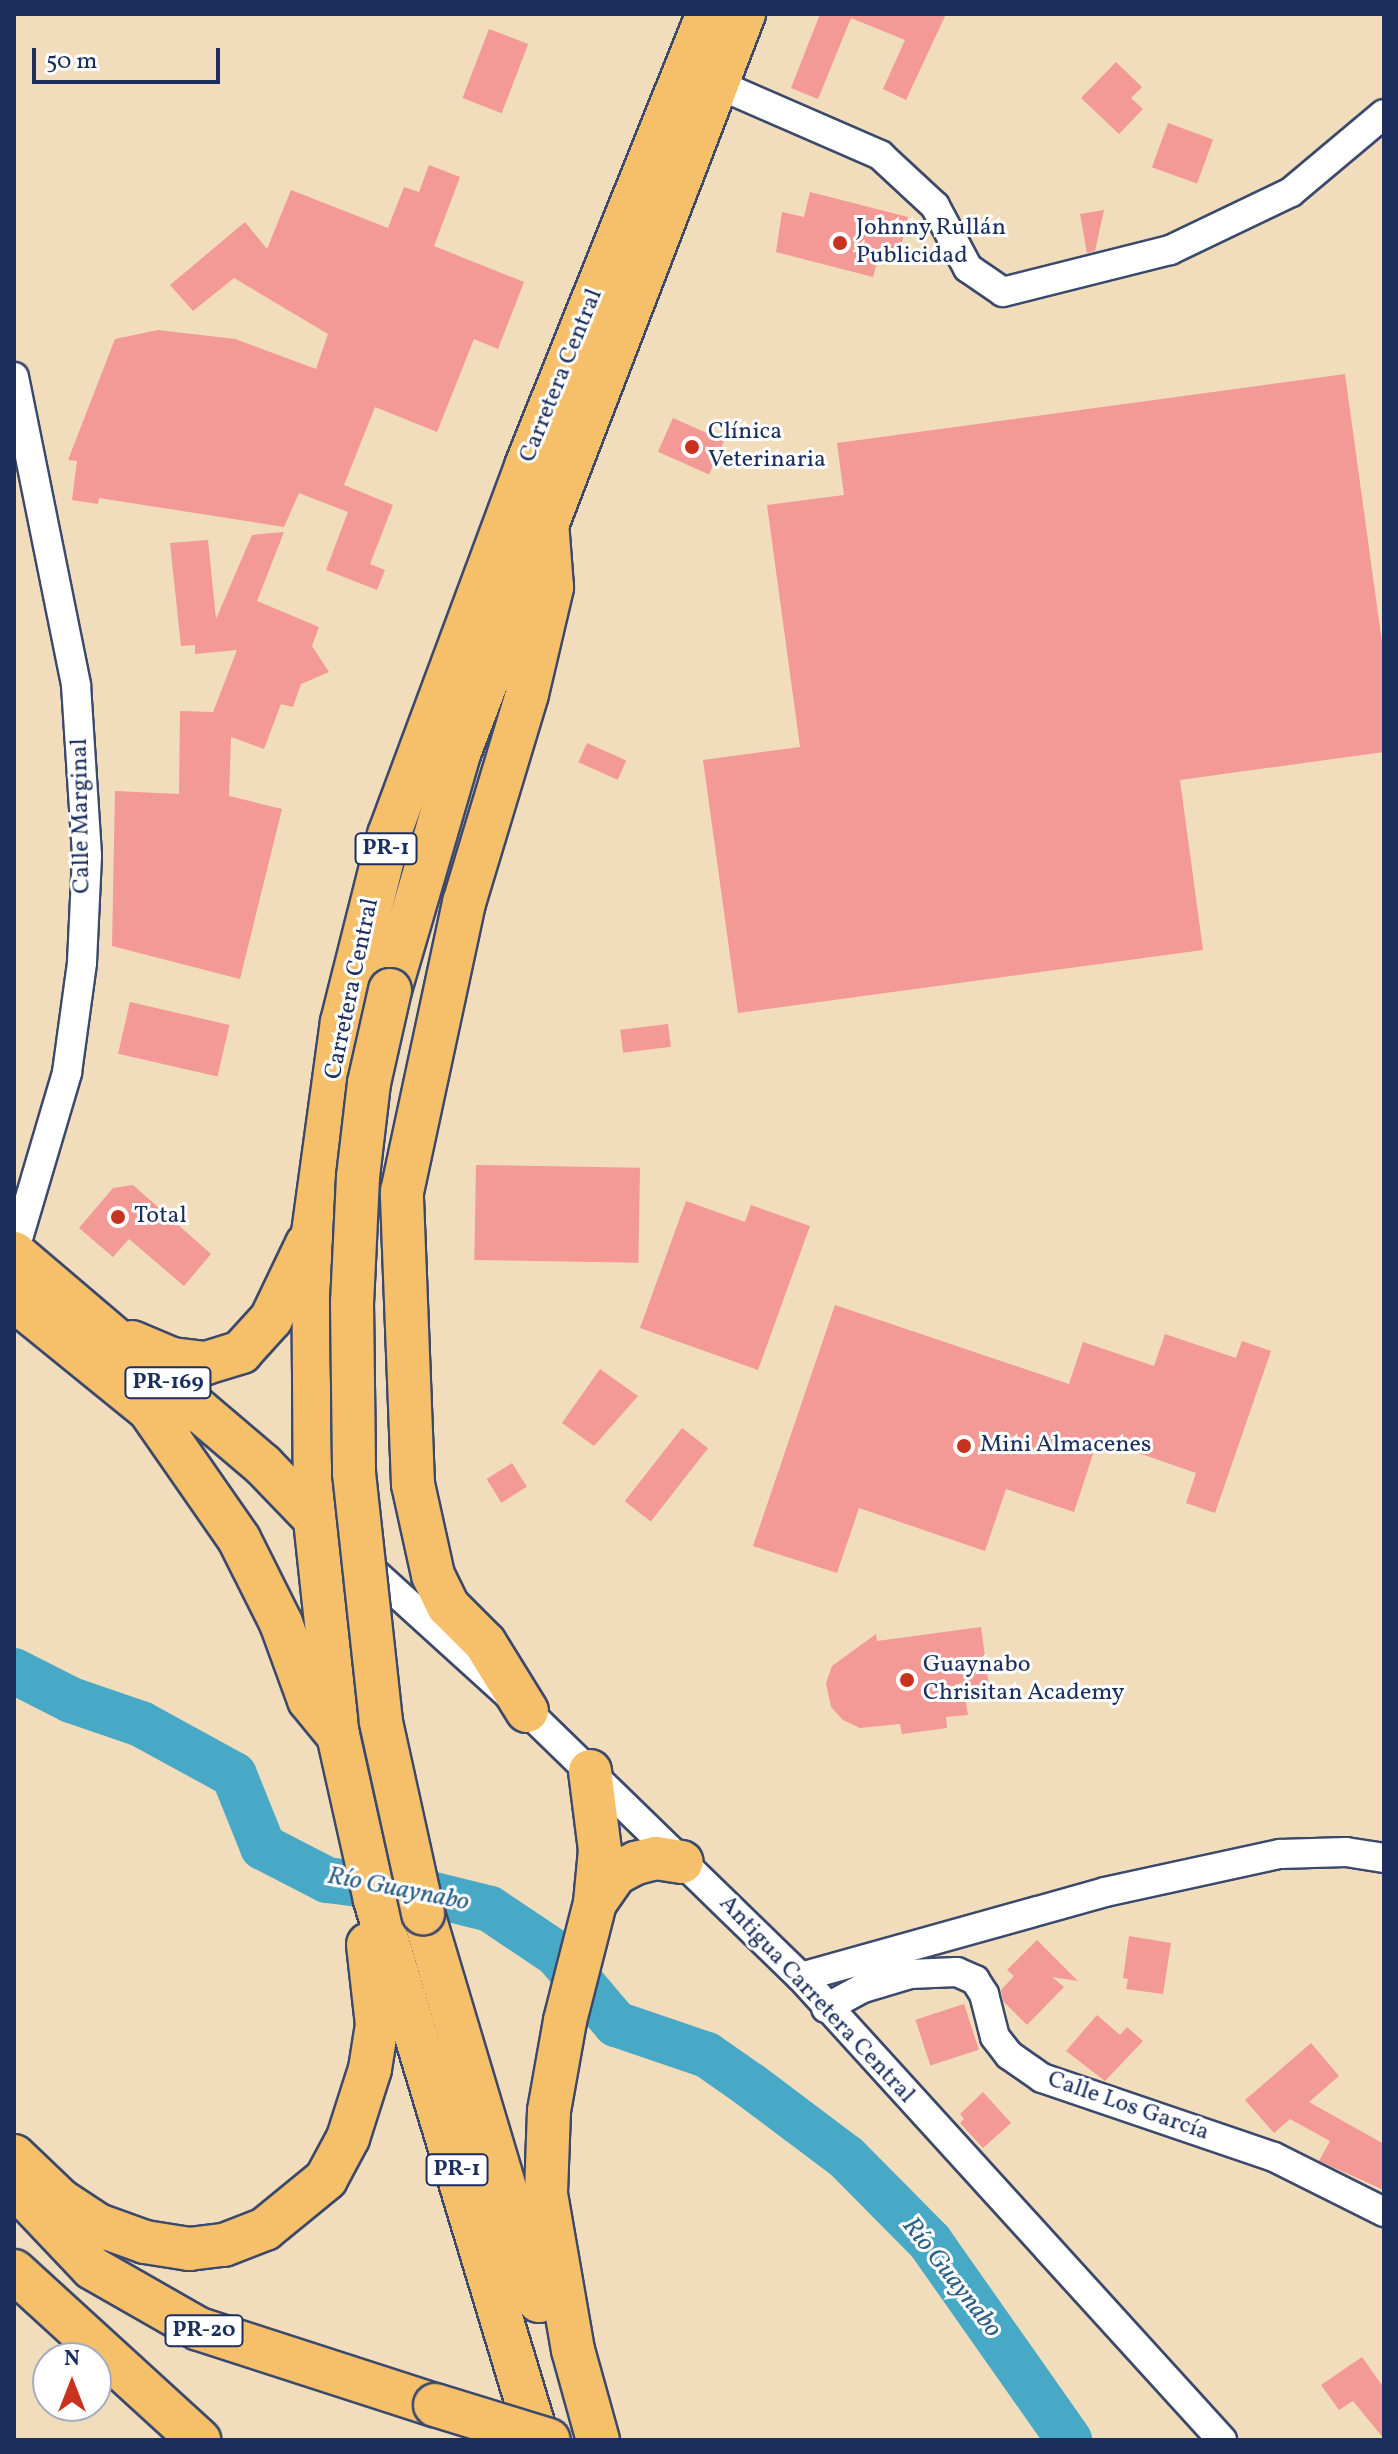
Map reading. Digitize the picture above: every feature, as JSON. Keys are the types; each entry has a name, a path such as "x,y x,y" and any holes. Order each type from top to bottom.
{"highway":[{"name":"Carretera Central","path":"338,1735 315,1519 313,1233 342,1022 389,835 526,466 708,14"},
{"name":"Carretera Central","path":"579,2440 423,1913 381,1722 354,1473 352,1302 358,1177 369,1083 390,990 460,751 744,14"},
{"path":"527,1711 485,1643 448,1606 433,1575 412,1460 402,1192 464,903 527,694 552,587 547,522"},
{"path":"109,1333 172,1359 206,1363 241,1352 271,1319 313,1233"},
{"name":"PR-169","path":"14,1253 263,1465 315,1519"},
{"name":"PR-169","path":"14,1300 247,1489 315,1519"},
{"path":"150,1411 239,1539 281,1623 309,1700 338,1735"},
{"path":"315,1519 368,1503 393,1485 412,1460"},
{"name":"PR-1","path":"338,1735 375,1900 538,2440"},
{"path":"590,1771 600,1850 595,1903 565,2021 549,2111 548,2156 555,2265 598,2440"},
{"path":"595,1903 615,1874 636,1863 656,1858 682,1862"},
{"path":"14,2156 60,2200 98,2225 145,2242 189,2249 224,2245 289,2215 337,2164 370,2069 377,2025 368,1949 375,1900"},
{"name":"PR-20","path":"14,2185 92,2268 186,2322 250,2348 549,2440"},
{"path":"14,2271 199,2440"}],"street":[{"path":"717,84 880,155 935,206 968,268 1003,292 1170,250 1291,192 1384,114"},
{"name":"Calle Marginal","path":"14,377 76,685 87,856 82,963 67,1073 14,1253"},
{"name":"Antigua Carretera Central","path":"315,1519 527,1711 801,1977 1222,2440"},
{"path":"801,1977 1105,1892 1280,1854 1346,1852 1384,1858"},
{"name":"Calle Los García","path":"826,2008 863,1988 910,1974 957,1972 975,1980 984,1994 995,2037 1009,2055 1042,2078 1274,2157 1384,2212"}],"building":[{"path":"820,14 946,14 906,100 883,89 905,40 851,18 818,99 791,88"},
{"path":"489,29 528,44 502,113 462,98"},
{"path":"1116,62 1142,87 1131,98 1143,109 1119,134 1081,98"},
{"path":"1168,123 1213,139 1197,184 1152,167"},
{"path":"429,165 460,177 434,246 524,282 498,349 474,339 437,432 375,407 344,485 393,505 370,564 385,570 377,590 326,570 348,512 299,493 284,527 99,498 98,504 72,500 77,461 68,460 115,339 158,330 235,339 316,369 328,334 234,278 193,311 170,285 245,222 267,249 291,190 388,228 404,187 419,192"},
{"name":"Johnny Rullán Publicidad","path":"810,192 908,217 899,254 892,252 889,262 878,259 873,277 776,252 782,212 804,217"},
{"path":"1104,210 1095,251 1087,253 1080,214"},
{"path":"1345,374 1384,657 1384,752 1180,780 1203,950 738,1013 703,760 800,747 767,505 844,495 837,443"},
{"name":"Clínica Veterinaria","path":"673,418 724,441 709,475 658,452"},
{"path":"284,532 257,601 319,627 312,646 329,672 301,684 293,707 281,704 264,749 231,737 229,796 282,809 240,979 112,946 115,791 179,794 180,711 213,712 237,650 195,654 195,645 181,646 170,543 208,540 216,619 252,535"},
{"path":"587,743 626,760 618,780 578,762"},
{"path":"130,1002 229,1025 217,1077 118,1054"},
{"path":"668,1024 671,1047 623,1053 620,1030"},
{"path":"476,1165 640,1168 638,1263 474,1260"},
{"path":"133,1185 211,1254 184,1286 129,1239 113,1257 79,1228 113,1188"},
{"path":"686,1201 745,1222 751,1205 810,1226 758,1370 640,1328"},
{"path":"835,1305 1069,1384 1083,1342 1154,1366 1165,1334 1236,1358 1242,1341 1271,1351 1215,1513 1186,1503 1196,1473 1098,1439 1074,1512 1006,1489 985,1551 859,1508 837,1573 753,1546"},
{"path":"600,1369 638,1396 594,1446 562,1423"},
{"path":"682,1428 708,1448 651,1522 625,1501"},
{"path":"512,1463 527,1487 501,1503 487,1479"},
{"name":"Guaynabo Chrisitan Academy","path":"981,1627 990,1693 965,1697 968,1715 946,1717 947,1728 902,1734 900,1724 860,1728 843,1720 831,1707 826,1683 832,1666 876,1634 877,1641"},
{"path":"1129,1936 1171,1943 1163,1994 1126,1989 1128,1979 1123,1978"},
{"path":"1037,1940 1078,1981 1052,1977 1064,1987 1027,2025 1003,2001 1001,1990 1014,1976 1007,1970"},
{"path":"964,2004 979,2050 930,2065 915,2020"},
{"path":"1097,2015 1120,2035 1127,2027 1143,2041 1105,2081 1066,2051"},
{"path":"1311,2043 1339,2076 1309,2102 1384,2144 1384,2190 1319,2161 1330,2141 1290,2119 1274,2133 1245,2100"},
{"path":"983,2092 1011,2123 983,2148 960,2123 964,2119 960,2114"},
{"path":"1362,2357 1384,2388 1384,2439 1353,2401 1339,2410 1321,2385"}],"waterway":[{"name":"Río Guaynabo","path":"14,1671 71,1700 141,1724 234,1775 263,1847 327,1880 422,1892 490,1909 557,1954 616,2024 707,2055 750,2085 846,2157 930,2242 1069,2440"}],"place":[{"name":"Johnny Rullán Publicidad","path":"840,243"},
{"name":"Clínica Veterinaria","path":"692,447"},
{"name":"Total","path":"118,1217"},
{"name":"Mini Almacenes","path":"964,1446"},
{"name":"Guaynabo Chrisitan Academy","path":"907,1680"}]}
